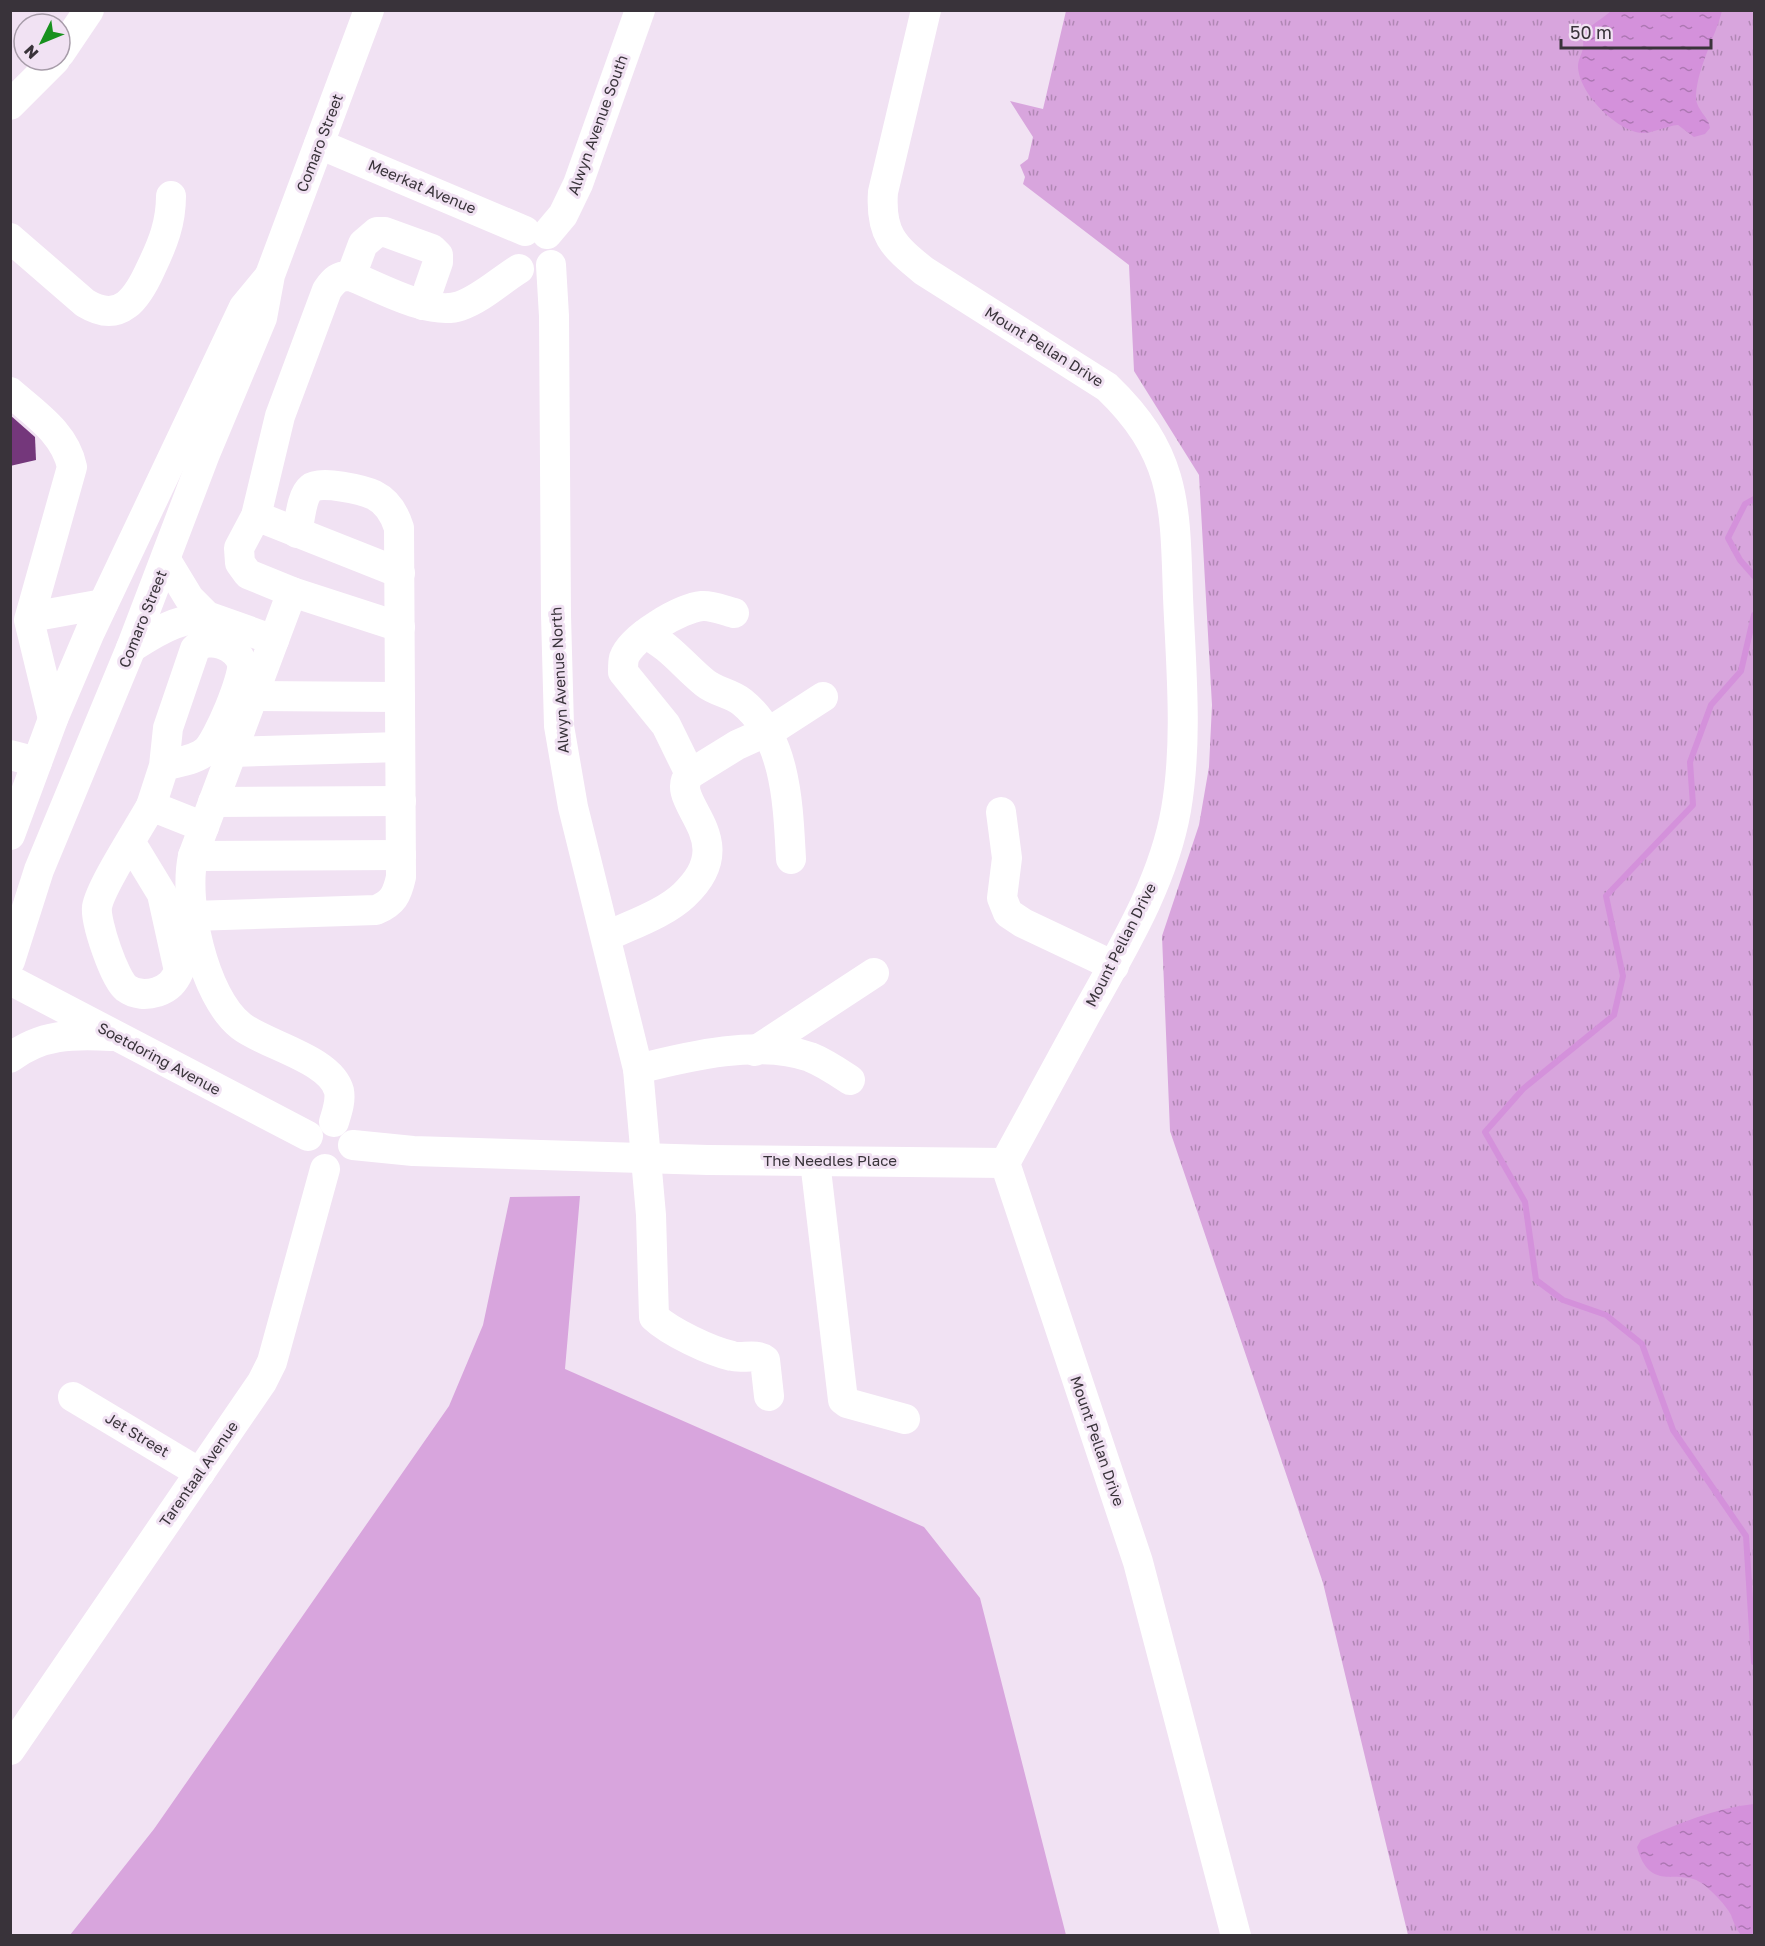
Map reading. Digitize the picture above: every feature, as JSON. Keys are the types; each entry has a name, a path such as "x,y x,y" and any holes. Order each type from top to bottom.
{"street":[{"path":"72,35 89,10"},
{"name":"Comaro Street","path":"10,961 39,870 131,648 205,454 262,318 270,275 369,10"},
{"name":"Alwyn Avenue South","path":"536,232 563,215 578,184 640,10"},
{"name":"Mount Pellan Drive","path":"926,10 883,192 882,218 889,237 902,254 924,271 1096,378 1120,399 1154,442 1166,474 1172,504 1177,562 1182,764 1176,811 1160,868 1113,966 1005,1163 1138,1562 1236,1935"},
{"path":"10,105 43,72"},
{"name":"Meerkat Avenue","path":"319,144 536,232"},
{"path":"10,238 85,303 97,309 118,309 134,299 144,284 167,234 171,196"},
{"path":"351,276 363,244 377,232 386,232 432,249 438,255 438,262 423,305"},
{"path":"536,232 554,243 555,255 550,266 541,273 530,274 519,269 512,260 511,248 516,237 536,232"},
{"name":"Alwyn Avenue North","path":"550,266 554,316 559,726 573,807 639,1069 650,1158 654,1317 704,1346 733,1357 760,1356 765,1360 769,1396"},
{"path":"400,627 292,592 248,574 240,563 239,548 256,516 280,416 327,290 333,281 342,275 351,276 423,305 448,309 463,305 519,269"},
{"name":"Comaro Street","path":"10,835 24,759 53,719 103,604 244,307 270,275"},
{"path":"10,392 56,432 72,467 30,618 53,719"},
{"path":"192,916 376,910 389,904 397,894 401,877 399,528 388,506 374,495 324,483 313,486 307,492 297,533"},
{"path":"256,516 400,573"},
{"path":"166,560 189,598 207,616 274,640"},
{"path":"292,592 193,856 189,877 192,916 213,991 225,1010 242,1027 322,1069 335,1081 340,1100 334,1122"},
{"path":"30,618 103,604"},
{"path":"690,774 666,725 623,672 624,658 631,646 645,634 679,612 703,606 735,613"},
{"path":"131,648 165,626 180,620 207,616"},
{"path":"645,634 669,650 708,685 740,700 766,732 779,762 787,802 791,859"},
{"path":"253,696 400,697"},
{"path":"606,937 671,904 683,896 702,873 708,858 708,849 702,827 685,791 685,783 690,774 823,697"},
{"path":"232,752 400,747"},
{"path":"131,843 151,806 164,766"},
{"path":"151,806 209,815 401,801"},
{"path":"1000,812 1007,858 1002,898 1008,913 1023,923 1113,966"},
{"path":"193,856 401,855"},
{"path":"755,1051 874,973"},
{"name":"Soetdoring Avenue","path":"10,980 308,1136"},
{"path":"10,1058 23,1048 46,1038 70,1035 117,1037"},
{"path":"639,1069 697,1054 778,1051 811,1058 850,1080"},
{"path":"334,1122 344,1127 351,1135 353,1145 351,1156 345,1164 335,1169 325,1169 315,1165 308,1157 306,1146 308,1136 314,1128 323,1123 334,1122"},
{"path":"353,1145 412,1151 650,1158"},
{"name":"The Needles Place","path":"650,1158 1005,1163"},
{"path":"815,1161 843,1400 846,1403 905,1419"},
{"name":"Tarentaal Avenue","path":"10,1750 256,1392 272,1362 325,1169"},
{"name":"Jet Street","path":"73,1397 200,1473"}],"green space":[{"path":"1066,11 1754,11 1754,1935 1408,1935 1323,1583 1170,1131 1162,936 1199,825 1209,767 1212,705 1199,475 1134,371 1129,265 1023,184 1025,177 1020,165 1028,159 1033,137 1010,101 1043,109"},
{"path":"580,1196 565,1369 924,1527 980,1598 1066,1935 70,1935 154,1829 449,1406 483,1325 510,1197"}],"water":[{"path":"1611,11 1722,11 1697,84 1696,100 1710,128 1705,134 1694,137 1678,125 1645,133 1632,131 1610,118 1591,98 1584,87 1578,66 1583,48 1583,34"},
{"path":"1754,1804 1754,1935 1741,1935 1726,1907 1707,1887 1694,1879 1658,1875 1643,1862 1637,1847 1641,1840 1682,1823 1725,1809"}],"building":[{"path":"10,415 35,437 36,460 10,466"}],"waterway":[{"path":"1754,499 1745,504 1728,538 1740,560 1754,576"},
{"path":"1754,615 1741,671 1711,705 1690,762 1693,805 1606,896 1623,976 1614,1015 1523,1089 1485,1132 1525,1202 1536,1280 1563,1300 1606,1315 1642,1344 1673,1430 1746,1536 1754,1662"}]}
